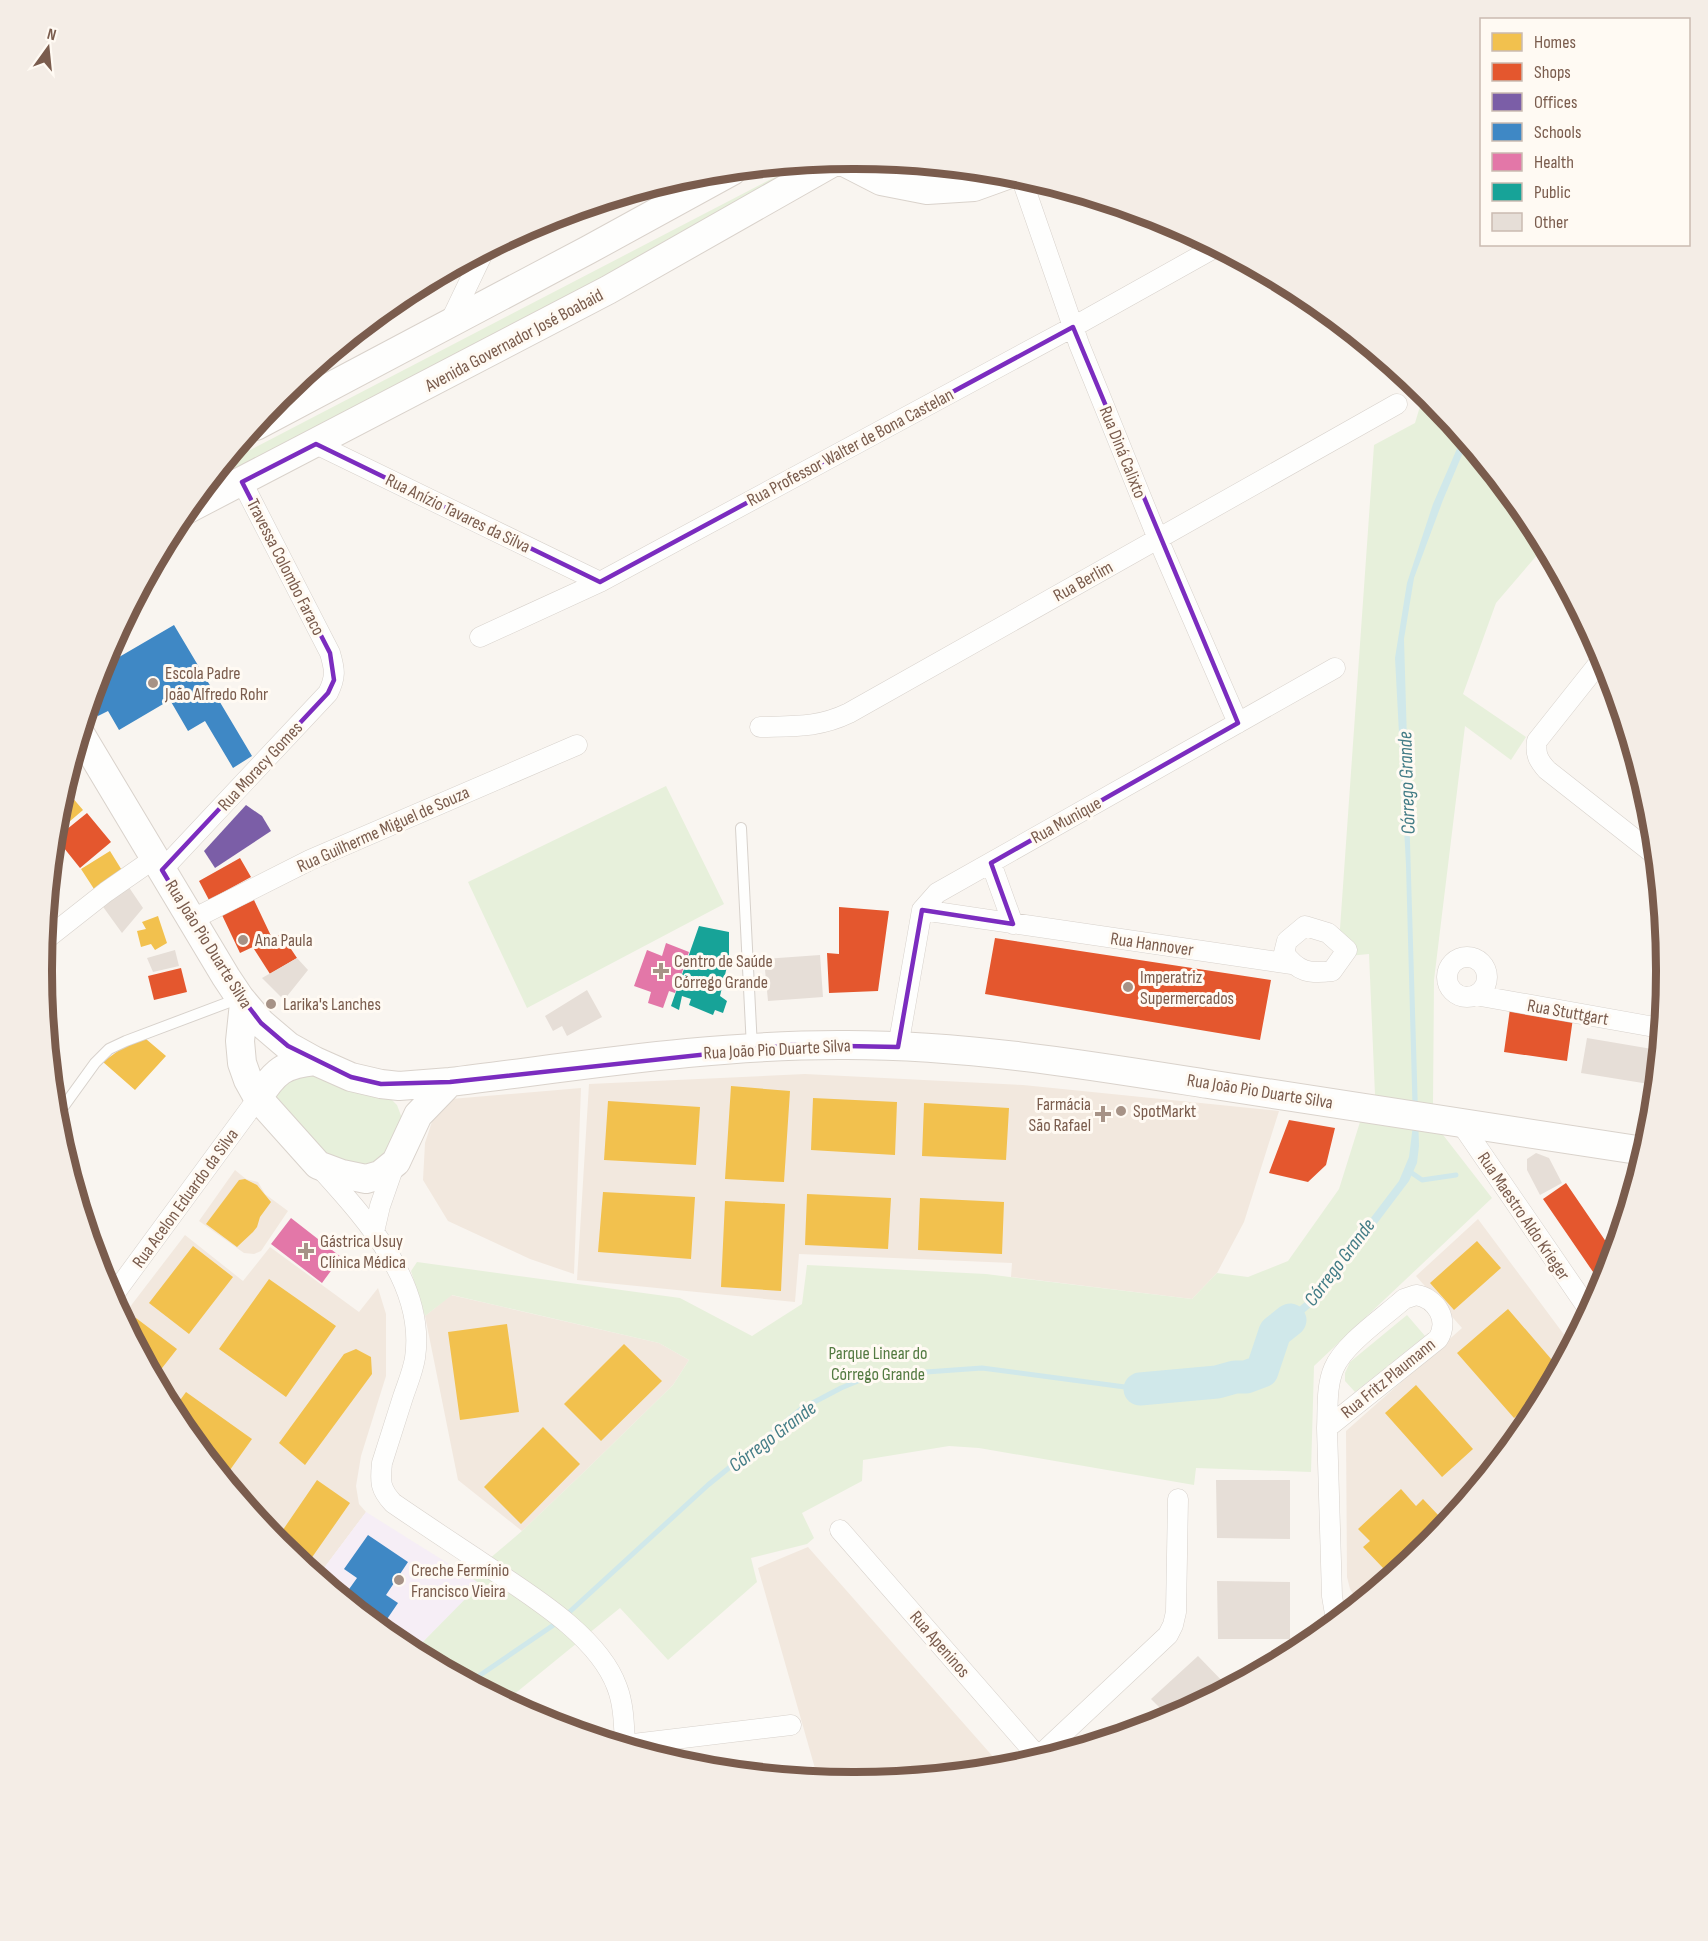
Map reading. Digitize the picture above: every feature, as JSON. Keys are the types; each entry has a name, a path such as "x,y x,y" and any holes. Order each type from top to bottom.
{"main road":[{"path":"857,169 881,181 927,190 974,187 991,181"},
{"name":"Avenida Governador José Boabaid","path":"206,500 608,290 821,170"},
{"path":"278,414 712,182"},
{"path":"588,250 608,290"},
{"name":"Rua João Pio Duarte Silva","path":"84,751 159,864 191,920 242,1000 261,1023 288,1046 351,1077 399,1086 752,1048 850,1045 955,1050 1077,1064 1635,1150"},
{"path":"242,1000 240,1041 242,1063 248,1080 258,1098 318,1165 342,1174 366,1179 380,1174 396,1162 418,1115 450,1082"},
{"path":"258,1098 278,1072 294,1064 315,1061"},
{"path":"386,1085 400,1097 408,1111 410,1130"}],"street":[{"name":"Rua Diná Calixto","path":"1025,187 1073,327 1158,539 1238,723"},
{"name":"Rua Professor Walter de Bona Castelan","path":"480,637 600,582 1208,252"},
{"path":"450,322 478,263"},
{"name":"Rua Berlim","path":"760,727 808,726 832,721 1397,404"},
{"name":"Rua Anízio Tavares da Silva","path":"316,444 600,582"},
{"name":"Travessa Colombo Faraco","path":"242,482 330,653"},
{"name":"Rua Moracy Gomes","path":"53,933 106,892 159,864 328,693 334,680 334,667 330,653"},
{"name":"Rua Munique","path":"922,910 937,893 1335,668"},
{"path":"1595,668 1537,741 1535,751 1547,770 1646,848"},
{"name":"Rua Guilherme Miguel de Souza","path":"191,920 310,860 578,745"},
{"path":"991,863 1012,924"},
{"path":"898,1047 922,910"},
{"name":"Rua Hannover","path":"922,910 1292,964"},
{"name":"Rua Stuttgart","path":"1475,995 1654,1027"},
{"name":"Rua Acelon Eduardo da Silva","path":"119,1288 258,1098"},
{"name":"Rua Maestro Aldo Krieger","path":"1460,1122 1583,1302"},
{"path":"375,1232 380,1206 396,1162"},
{"path":"318,1165 365,1218 389,1254 407,1291 415,1322 415,1357 382,1463 380,1479 383,1493 393,1503 551,1610 587,1642 605,1665 617,1687 624,1717 625,1738"},
{"name":"Rua Fritz Plaumann","path":"1327,1428 1438,1339 1444,1322 1435,1305 1425,1297 1416,1295 1404,1299 1344,1351 1333,1368 1327,1428 1332,1596 1335,1611"},
{"path":"1050,1748 1168,1635 1176,1612 1178,1498"},
{"name":"Rua Apeninos","path":"840,1530 1033,1752"},
{"path":"1332,1596 1344,1605"},
{"path":"641,1743 791,1725"}],"lane":[{"path":"741,828 752,1048"},
{"path":"64,1106 95,1063 109,1049 242,1000"}],"highlighted area":[{"path":"1073,327 1238,723 991,863 1013,924 922,910 898,1047 792,1045 450,1082 381,1084 351,1077 288,1046 261,1023 226,977 162,870 328,693 334,680 330,653 242,482 316,444 600,582"}],"shaded area":[{"path":"805,1074 1023,1085 1279,1111 1244,1222 1217,1273 1192,1299 1011,1277 1012,1263 799,1254 795,1302 577,1280 589,1084"},
{"path":"581,1088 574,1274 530,1259 448,1221 423,1180 425,1143 439,1100"},
{"path":"235,1170 246,1179 258,1182 265,1194 288,1211 261,1251 254,1254 244,1253 199,1221"},
{"path":"1478,1219 1566,1338 1520,1416 1457,1499 1421,1537 1354,1596 1347,1577 1346,1431 1462,1328 1416,1276"},
{"path":"185,1235 243,1281 270,1247 359,1312 378,1288 386,1314 386,1376 361,1456 356,1486 359,1504 366,1512 323,1570 251,1499 218,1458 160,1371 128,1309"},
{"path":"451,1295 659,1343 689,1360 673,1385 522,1531 458,1480 425,1316"},
{"name":"Creche Fermínio Francisco Vieira","path":"366,1512 481,1584 421,1644 366,1606 323,1570"},
{"path":"808,1547 995,1759 906,1770 816,1771 758,1568"}],"green space":[{"path":"806,172 221,480 241,455 783,173"},
{"path":"1421,404 1457,442 1490,483 1538,554 1496,603 1463,694 1526,737 1511,760 1465,726 1434,980 1433,1105 1375,1095 1369,954 1338,957 1374,445 1415,423"},
{"path":"666,786 724,904 527,1008 468,882"},
{"path":"314,1066 382,1090 397,1105 406,1129 390,1158 367,1172 322,1160 265,1098 280,1078"},
{"name":"Parque Linear do Córrego Grande","path":"1360,1122 1440,1131 1492,1198 1314,1366 1311,1472 1196,1468 1194,1485 979,1448 949,1446 863,1460 862,1481 802,1513 814,1538 807,1544 751,1558 757,1582 668,1660 620,1608 513,1695 453,1665 421,1644 480,1584 469,1576 522,1531 673,1385 689,1360 659,1343 452,1295 425,1316 411,1271 417,1262 680,1298 752,1336 802,1304 807,1265 986,1274 1192,1299 1217,1273 1248,1277 1288,1261 1339,1189"},
{"path":"1407,1315 1425,1336 1355,1392 1345,1381 1345,1373 1350,1362"}],"water":[{"path":"1459,444 1464,451 1414,578 1404,639 1419,1146 1417,1163 1409,1181 1319,1300 1279,1334 1258,1369 1231,1383 1139,1396 1140,1389 1235,1377 1254,1367 1272,1329 1310,1298 1399,1181 1409,1157 1413,1125 1406,865 1395,658 1407,583 1433,504"}],"building: Homes":[{"path":"72,797 83,810 66,824"},
{"path":"110,851 123,872 94,889 81,869"},
{"path":"158,916 167,943 155,950 151,944 141,947 137,931 146,929 142,922"},
{"path":"146,1039 166,1056 135,1090 103,1062 122,1048"},
{"path":"731,1086 790,1091 784,1182 725,1179"},
{"path":"813,1098 897,1102 895,1155 811,1150"},
{"path":"608,1101 700,1107 696,1165 604,1160"},
{"path":"924,1103 1009,1108 1006,1160 922,1156"},
{"path":"245,1179 257,1185 271,1202 260,1217 257,1227 237,1247 206,1224 239,1180"},
{"path":"603,1192 695,1197 691,1259 598,1252"},
{"path":"807,1194 891,1198 888,1249 805,1245"},
{"path":"920,1198 1004,1202 1002,1254 918,1250"},
{"path":"725,1201 785,1204 781,1291 721,1287"},
{"path":"1477,1241 1501,1268 1454,1310 1430,1283"},
{"path":"193,1246 233,1277 189,1334 149,1303"},
{"path":"269,1279 336,1326 286,1397 219,1349"},
{"path":"1508,1309 1553,1361 1524,1410 1514,1418 1457,1353"},
{"path":"136,1318 177,1349 160,1371 135,1325 134,1322"},
{"path":"507,1324 519,1412 460,1420 448,1332"},
{"path":"624,1344 662,1381 601,1441 564,1404"},
{"path":"356,1349 371,1357 372,1374 305,1465 279,1443 344,1354"},
{"path":"1416,1385 1473,1449 1442,1477 1385,1413"},
{"path":"186,1392 252,1439 229,1472 188,1416 179,1402"},
{"path":"543,1427 580,1464 521,1524 484,1487"},
{"path":"317,1480 350,1503 311,1559 282,1532"},
{"path":"1401,1489 1416,1506 1423,1499 1440,1517 1384,1569 1363,1547 1370,1541 1358,1529"}],"building: Shops":[{"path":"87,813 111,842 80,868 62,846 65,831"},
{"path":"240,858 251,877 209,900 199,881"},
{"path":"254,900 272,938 240,953 222,915"},
{"path":"839,907 889,911 878,991 829,993 827,953 839,954"},
{"path":"281,934 297,958 270,974 254,949"},
{"name":"Imperatriz Supermercados","path":"995,938 1271,980 1260,1040 985,994"},
{"path":"181,968 187,992 154,1000 148,976"},
{"path":"1510,1009 1573,1018 1567,1061 1504,1052"},
{"path":"1289,1120 1335,1128 1326,1165 1308,1182 1269,1173"},
{"path":"1566,1183 1607,1243 1595,1275 1543,1199"}],"building: Offices":[{"path":"246,805 262,816 271,831 215,868 204,851"}],"building: Schools":[{"name":"Escola Padre João Alfredo Rohr","path":"174,625 252,756 233,768 205,721 188,731 170,700 119,730 108,711 98,716 96,712 116,659"},
{"path":"368,1535 408,1562 386,1595 398,1603 386,1620 348,1591 357,1578 344,1569"}],"building: Health":[{"name":"Centro de Saúde Córrego Grande","path":"666,943 689,952 675,993 669,991 663,1008 648,1003 651,992 634,986 647,950 662,956"},
{"name":"Gástrica Usuy Clínica Médica","path":"291,1218 341,1257 322,1283 271,1244"}],"building: Public":[{"path":"699,926 729,932 729,958 720,996 727,1001 723,1013 715,1010 713,1015 689,1005 691,999 682,996 679,1010 671,1006"}],"building: Other":[{"path":"126,883 143,908 122,933 101,904"},
{"path":"175,950 179,966 153,972 147,958"},
{"path":"820,955 823,997 768,1001 764,959"},
{"path":"297,958 308,970 284,1000 262,978"},
{"path":"587,990 602,1017 567,1036 562,1026 553,1031 545,1016"},
{"path":"1587,1038 1652,1049 1647,1084 1581,1073"},
{"path":"1536,1153 1549,1158 1562,1183 1540,1195 1527,1170 1527,1159"},
{"path":"1216,1480 1290,1480 1290,1539 1217,1538"},
{"path":"1217,1581 1290,1582 1290,1639 1218,1639"},
{"path":"1198,1656 1223,1682 1162,1710 1151,1699"}],"waterway":[{"path":"1409,1171 1422,1180 1456,1175"},
{"name":"Córrego Grande","path":"1140,1389 1217,1382 1235,1377 1246,1377 1262,1371 1275,1332 1290,1320"},
{"name":"Córrego Grande","path":"565,1616 708,1485 801,1409 870,1376 982,1368 1140,1389"},
{"name":"Córrego Grande","path":"477,1677 558,1622"}],"place":[{"name":"Escola Padre João Alfredo Rohr","path":"153,683"},
{"name":"Ana Paula","path":"243,940"},
{"name":"Centro de Saúde Córrego Grande","path":"661,971"},
{"name":"Imperatriz Supermercados","path":"1128,987"},
{"name":"Larika's Lanches","path":"271,1004"},
{"name":"SpotMarkt","path":"1121,1111"},
{"name":"Farmácia São Rafael","path":"1103,1114"},
{"name":"Gástrica Usuy Clínica Médica","path":"306,1251"},
{"name":"Creche Fermínio Francisco Vieira","path":"399,1580"}]}
